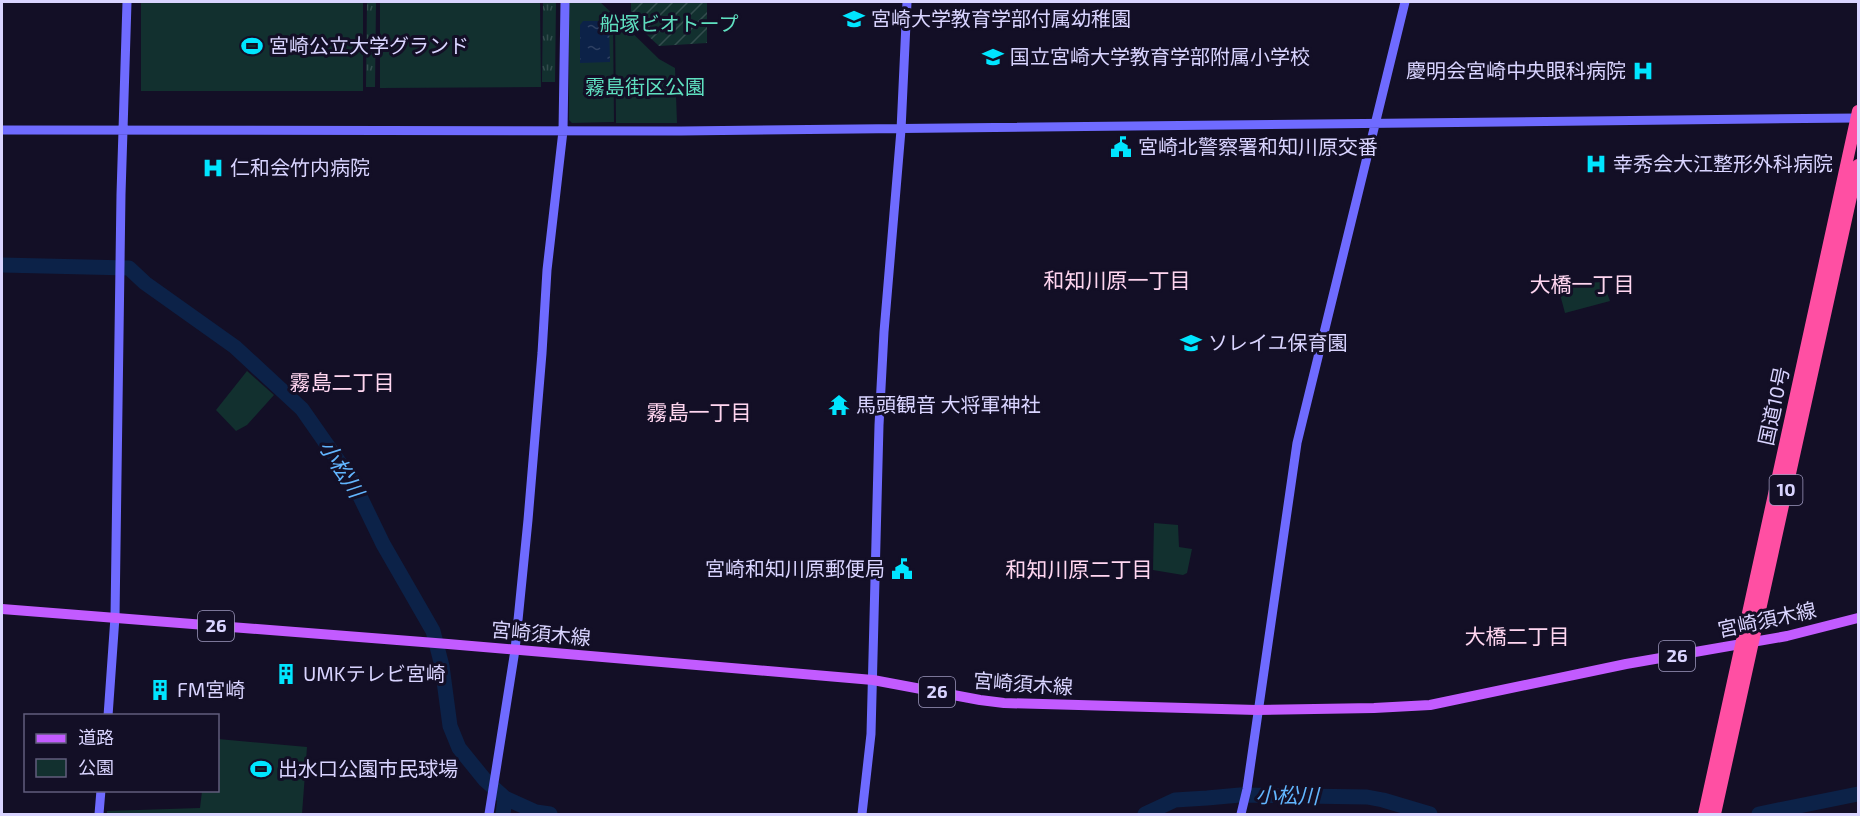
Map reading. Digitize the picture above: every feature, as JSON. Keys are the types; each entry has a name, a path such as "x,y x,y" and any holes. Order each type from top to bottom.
{"highway":[{"name":"国道10号","path":"1715,814 1747,643 1858,115"},
{"name":"国道10号","path":"1704,814 1747,643 1858,165"}],"main road":[{"name":"宮崎須木線","path":"2,609 445,643 873,680 1004,703 1257,710 1430,705 1626,664 1747,643 1858,618"}],"street":[{"path":"108,714 115,617 127,2"},
{"path":"489,814 515,650 542,353 547,270 563,131 565,2"},
{"path":"862,814 871,734 879,425 884,332 901,130 907,2"},
{"path":"1241,814 1247,789 1297,443 1405,2"},
{"path":"2,130 901,130 1858,115"},
{"path":"99,814 101,792"}],"green space":[{"name":"宮崎公立大学グランド","path":"141,2 363,2 363,91 141,91"},
{"path":"367,2 376,2 375,87 366,87"},
{"path":"380,2 540,2 541,87 380,88"},
{"path":"543,2 556,2 555,82 542,82"},
{"path":"569,2 600,2 613,14 614,122 572,123 569,120"},
{"name":"船塚ビオトープ","path":"631,2 707,2 707,43 659,46 631,20"},
{"name":"霧島街区公園","path":"615,16 659,59 675,68 677,123 616,123"},
{"path":"1603,282 1610,301 1565,313 1558,287 1560,284"},
{"path":"247,371 274,395 247,425 236,431 216,410"},
{"path":"1154,523 1178,525 1179,547 1192,549 1187,573 1183,575 1153,570"},
{"name":"出水口公園市民球場","path":"219,739 307,747 302,814 107,814 107,811 200,808 202,792 219,792"}],"water":[{"path":"583,21 609,21 610,62 580,63 580,25"}],"waterway":[{"name":"小松川","path":"2,265 129,268 145,283 235,347 302,409 353,482 383,544 433,631 442,666 450,726 459,748 485,780 505,798 536,812 550,814"},
{"name":"小松川","path":"1759,814 1858,794"},
{"name":"小松川","path":"1145,814 1175,800 1240,795 1367,797 1430,814"},
{"path":"503,814 505,798"}],"place":[{"name":"宮崎大学教育学部付属幼稚園","path":"854,19"},
{"name":"宮崎公立大学グランド","path":"252,46"},
{"name":"国立宮崎大学教育学部附属小学校","path":"993,57"},
{"name":"慶明会宮崎中央眼科病院","path":"1643,71"},
{"name":"宮崎北警察署和知川原交番","path":"1121,147"},
{"name":"幸秀会大江整形外科病院","path":"1596,164"},
{"name":"仁和会竹内病院","path":"213,168"},
{"name":"ソレイユ保育園","path":"1191,343"},
{"name":"馬頭観音 大将軍神社","path":"839,405"},
{"name":"宮崎和知川原郵便局","path":"902,569"},
{"name":"UMKテレビ宮崎","path":"286,674"},
{"name":"FM宮崎","path":"160,690"},
{"name":"出水口公園市民球場","path":"261,769"}],"district":[{"name":"和知川原一丁目","path":"1117,281"},
{"name":"大橋一丁目","path":"1582,285"},
{"name":"霧島二丁目","path":"342,383"},
{"name":"霧島一丁目","path":"699,413"},
{"name":"和知川原二丁目","path":"1079,570"},
{"name":"大橋二丁目","path":"1517,637"}]}
